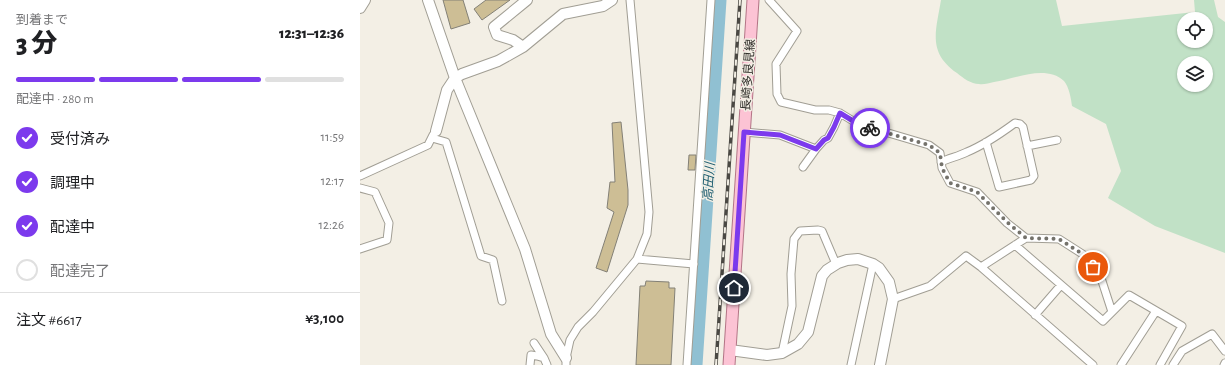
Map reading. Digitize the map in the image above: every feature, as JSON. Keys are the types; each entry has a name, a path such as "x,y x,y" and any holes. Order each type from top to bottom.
{"main road":[{"name":"長崎多良見線","path":"729,365 753,0"}],"street":[{"path":"360,8 365,0"},
{"path":"428,0 455,78 525,248 551,334 566,362"},
{"path":"523,47 512,40 497,35 494,27 527,0"},
{"path":"360,176 428,145 434,135 447,90 455,78 498,61 523,47 563,14 603,6 612,0"},
{"path":"566,362 570,340 578,327 593,312 637,260 647,234 649,212 630,0"},
{"path":"687,365 711,0"},
{"path":"769,0 797,31 776,64 777,94 781,102 815,110 830,110 840,113 858,124 929,145 940,153 942,168 950,183 977,192 1008,223 1026,238"},
{"path":"803,167 816,149 824,140 828,138 840,113"},
{"path":"941,162 968,152 1015,123 1020,124 1023,127 1034,176 1031,180 999,186 986,142"},
{"path":"744,132 780,135 816,149"},
{"path":"434,135 446,142 481,256 493,260 502,301"},
{"path":"1027,146 1057,140"},
{"path":"360,188 375,192 389,223 387,240 360,249"},
{"path":"782,353 792,306 791,274 794,239 800,231 822,231 836,264"},
{"path":"981,267 1026,238 1059,239 1084,255 1101,278 1112,312"},
{"path":"1015,245 1103,320 1129,295 1182,326 1160,365"},
{"path":"893,299 930,286 966,256 981,267 1093,365"},
{"path":"730,350 767,355 782,353 798,344 808,332 822,276 827,270 836,264 847,260 858,259 873,264 879,268 889,282 893,299 880,365"},
{"path":"637,260 694,264"},
{"path":"851,365 873,264"},
{"path":"1035,314 1061,285"},
{"path":"1120,365 1156,311"},
{"path":"1173,365 1182,351 1212,334 1225,351"},
{"path":"534,343 546,362"},
{"path":"530,365 530,355 537,356 546,362"}],"green space":[{"path":"941,0 1056,0 1062,26 1177,14 1177,48 1213,48 1213,12 1195,12 1194,0 1214,0 1218,17 1225,22 1225,253 1155,226 1108,198 1121,171 1106,124 1072,106 1068,89 1064,81 1057,76 1039,73 986,84 976,84 970,82 947,65 941,57 937,49 936,31"}],"building":[{"path":"443,0 463,0 470,23 451,29"},
{"path":"486,0 510,0 482,20 474,9"},
{"path":"621,122 628,190 628,205 607,272 596,268 614,212 607,208 610,182 615,182 612,123"},
{"path":"689,155 696,155 695,170 688,170"},
{"path":"646,281 669,282 669,288 675,288 671,365 636,365 640,286 645,286"}],"waterway":[{"name":"高田川","path":"696,365 720,0"}],"railway":[{"path":"716,365 740,0"}],"way so far":[{"path":"870,128 929,145 940,153 942,168 950,183 977,192 1008,223 1026,238 1059,239 1084,255 1093,267"}],"route":[{"path":"734,288 744,132 780,135 816,149 824,140 828,138 840,113 858,124 870,128"}]}
